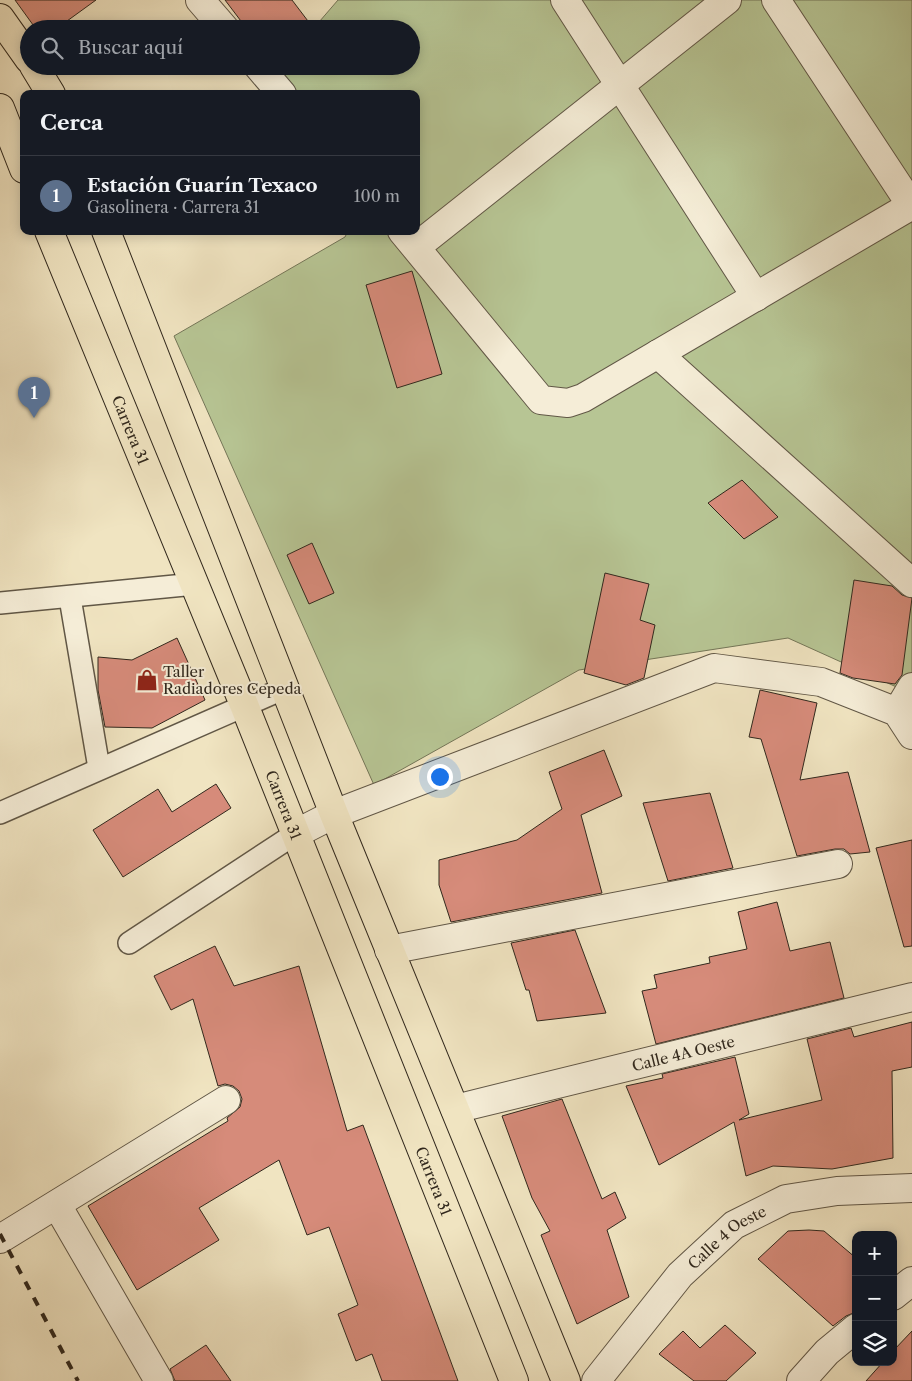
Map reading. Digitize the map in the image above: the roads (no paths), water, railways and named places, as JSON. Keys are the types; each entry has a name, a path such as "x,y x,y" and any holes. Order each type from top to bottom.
{"highway":[{"path":"0,18 20,46"},
{"path":"39,75 48,90"},
{"path":"0,108 20,159"},
{"name":"Carrera 31","path":"51,235 245,706 514,1381"},
{"path":"108,235 334,814 566,1381"},
{"path":"267,762 306,743"}],"street":[{"path":"200,0 217,20"},
{"path":"565,0 756,297"},
{"path":"420,231 620,85 726,0"},
{"path":"409,239 541,400 568,403 583,398 911,205 776,0"},
{"path":"266,75 279,90"},
{"path":"658,354 912,582"},
{"path":"295,834 334,814 714,668 821,682 897,712 912,736"},
{"path":"897,712 912,687"},
{"path":"389,950 838,864"},
{"name":"Calle 4A Oeste","path":"456,1109 912,998"},
{"path":"0,1239 226,1100"},
{"name":"Calle 4 Oeste","path":"596,1381 680,1275 734,1225 786,1199 837,1190 912,1188"},
{"path":"57,1205 159,1381"},
{"path":"897,1293 912,1280"},
{"path":"801,1381 827,1352 852,1331"}],"lane":[{"path":"0,603 70,598 195,584"},
{"path":"70,598 99,768"},
{"path":"0,813 285,688"},
{"path":"129,943 295,834"}],"railway":[{"path":"0,1234 78,1381"}],"place":[{"name":"Estación Guarín Texaco","path":"34,418"},
{"name":"Taller Radiadores Cepeda","path":"147,680"}]}
